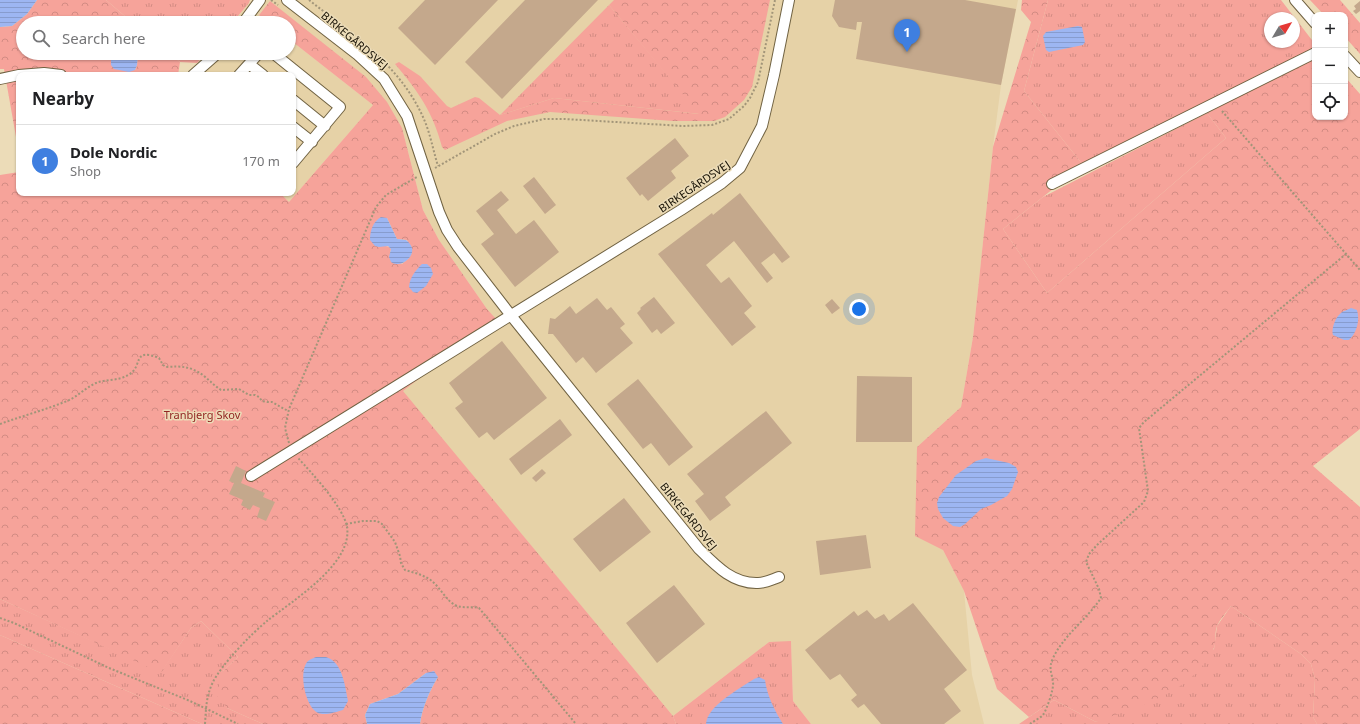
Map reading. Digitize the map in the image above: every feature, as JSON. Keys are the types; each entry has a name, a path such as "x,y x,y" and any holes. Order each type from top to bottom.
{"street":[{"path":"248,16 260,0"},
{"name":"BIRKEGÅRDSVEJ","path":"511,315 681,210 722,183 740,168 762,126 789,0"},
{"path":"1295,0 1312,20"},
{"name":"BIRKEGÅRDSVEJ","path":"285,5 358,55 384,80 407,116 422,175 432,194 447,230 458,247 699,549 727,574 743,582 759,583 779,578"},
{"path":"1052,184 1312,54"},
{"path":"1348,59 1360,72"},
{"path":"196,72 210,60"},
{"path":"242,72 253,60"},
{"path":"282,60 340,107 312,142 296,157"},
{"path":"249,64 259,72"},
{"path":"0,79 16,76"},
{"path":"296,102 325,126"},
{"path":"296,129 312,142"},
{"path":"251,476 511,315"}],"path":[{"path":"271,0 285,5"},
{"path":"420,183 422,175 495,134 514,126 544,119 697,126 721,123 744,106 758,82 775,0"},
{"path":"1214,103 1360,270"},
{"path":"1030,724 1043,715 1050,699 1053,683 1050,672 1052,660 1061,645 1096,606 1101,598 1099,589 1086,562 1089,554 1144,502 1148,491 1139,428 1144,422 1346,254"},
{"path":"0,424 68,400 96,383 128,376 132,372 139,358 147,354 160,358 163,365 166,367 182,366 193,369 204,375 222,390 239,389 249,395 255,394 262,401 272,402 288,411"},
{"path":"346,524 363,521 377,521 382,524 395,542 401,563 405,570 426,576 455,605 479,608 576,724"},
{"path":"0,618 14,623 109,668 190,701 238,724"}],"shaded area":[{"path":"252,0 1018,0 1001,85 973,337 961,407 917,447 943,550 964,591 972,675 984,724 811,724 793,701 791,642 769,642 673,716 402,391 495,319 439,240 423,210 402,128 296,26 296,16 286,16 270,1 259,15 260,16 238,16"},
{"path":"296,44 373,105 296,194 296,72 190,72 200,60 296,60"},
{"path":"283,196 294,196 289,202"}],"green space":[{"path":"37,0 106,0 125,16 24,16"},
{"path":"106,0 250,0 238,16 125,16"},
{"path":"614,0 770,0 752,87 744,100 725,117 714,121 673,121 550,112 507,121 445,150 442,147 434,123 424,102 395,64 399,62 420,76 447,106 451,108 475,97 479,98 500,115 554,98 699,114 609,5"},
{"path":"1022,0 1048,0 1024,91 1083,165 1003,229 1047,293 1226,138 1207,113 1312,59 1312,120 1348,120 1348,80 1360,94 1360,429 1313,466 1360,507 1360,724 1317,724 1313,717 1315,679 1311,664 1301,654 1231,606 1217,626 1213,650 1203,665 1191,678 1177,688 1146,704 1096,722 1054,700 1029,717 997,689 964,591 943,550 915,536 917,447 961,407 973,337 993,147 1031,22 1021,10"},
{"path":"1048,0 1281,0 1290,12 1264,12 1264,48 1300,48 1300,25 1312,40 1312,50 1083,165 1024,91"},
{"path":"1310,0 1340,0 1360,23 1360,54 1348,40 1348,12 1321,12"},
{"name":"Tranbjerg Skov","path":"270,1 289,16 259,15"},
{"path":"609,5 700,114 554,98 500,115"},
{"name":"Tranbjerg Skov","path":"296,22 366,77 387,102 402,128 423,210 439,240 487,309 496,319 403,391 673,716 676,724 420,724 427,699 438,677 426,673 398,694 370,704 365,715 367,724 263,724 227,708 217,696 222,672 238,657 201,621 191,628 161,673 0,599 0,175 16,172 16,196 283,196 289,202 296,196 296,194 373,105 296,44","holes":["387,218 397,239 407,240 412,252 409,258 402,264 390,253 391,249 389,247 383,246"]},
{"path":"16,23 16,60 118,60 135,70 137,60 178,60 180,62 178,72 16,72 16,137 4,69 0,69 0,27 12,26"},
{"path":"178,60 200,60 197,63 180,62"},
{"path":"1207,113 1226,138 1047,293 1003,229 1043,197"},
{"path":"0,599 161,672 191,628 201,621 238,657 222,672 227,708 263,724 202,724 0,635"},
{"path":"1231,606 1301,654 1311,664 1315,679 1313,717 1317,724 1019,724 1054,700 1096,722 1214,649 1217,626"},
{"path":"0,635 202,724 0,724"},
{"path":"791,641 793,701 811,724 676,724 673,716 769,642"}],"water":[{"path":"0,0 37,0 24,16 16,16 16,23 12,26 0,27"},
{"path":"1078,26 1082,27 1085,42 1083,45 1049,52 1046,50 1043,36 1046,32"},
{"path":"111,60 137,60 135,70 129,72 114,69 111,65"},
{"path":"381,217 387,218 397,239 406,240 412,248 410,257 403,263 396,264 391,262 389,257 391,249 388,246 375,246 370,240 372,227"},
{"path":"422,264 427,264 431,268 433,274 426,286 417,293 413,292 409,287 410,280"},
{"path":"1351,308 1357,310 1357,326 1352,337 1349,340 1344,340 1333,335 1333,327 1338,316 1342,312"},
{"path":"986,458 1009,463 1016,467 1018,472 1012,489 1007,496 981,509 965,524 960,527 953,526 943,518 938,509 937,503 939,497 956,475 976,461"},
{"path":"316,657 326,657 332,660 340,669 348,701 343,710 324,714 318,713 313,709 306,697 303,680 305,666 308,661"},
{"path":"434,671 438,677 427,699 420,724 367,724 365,715 370,704 398,694 426,673"},
{"path":"759,677 765,680 772,703 783,724 706,724 708,717 718,704 732,693"}],"building":[{"path":"425,0 498,0 435,65 398,28"},
{"path":"525,0 598,0 502,99 465,62"},
{"path":"835,0 965,0 1016,9 1001,85 856,59 862,22 857,22 856,30 839,27 832,16"},
{"path":"1360,1 1360,11 1356,14 1353,11 1356,9 1354,6"},
{"path":"675,138 689,156 671,171 676,178 648,201 642,194 640,196 626,178"},
{"path":"534,177 556,205 545,214 523,186"},
{"path":"501,191 509,200 497,210 516,234 534,220 559,252 515,287 481,244 494,234 476,211"},
{"path":"740,193 790,257 782,263 774,253 761,263 773,278 767,283 734,241 706,265 721,283 729,277 752,306 744,313 756,327 732,346 658,254 712,213 713,215"},
{"path":"654,297 675,323 661,334 657,329 652,333 637,313 641,309 640,308"},
{"path":"597,298 607,310 611,307 625,324 620,328 633,343 596,373 583,357 576,363 553,334 548,334 550,318 555,319 570,306 576,314"},
{"path":"832,299 840,308 832,314 825,305"},
{"path":"502,341 547,398 494,440 487,432 479,438 455,408 463,402 449,383"},
{"path":"857,376 912,377 912,442 856,442"},
{"path":"638,379 693,447 669,466 651,443 643,449 607,404"},
{"path":"766,411 792,443 725,497 731,505 710,521 695,501 704,494 687,474"},
{"path":"560,419 572,435 521,475 509,459"},
{"path":"236,466 246,471 241,483 265,493 263,497 275,502 266,521 257,517 260,508 253,505 250,510 241,505 243,500 229,494 234,483 229,481"},
{"path":"542,469 546,473 536,482 532,478"},
{"path":"624,498 651,532 600,572 573,539"},
{"path":"866,535 871,568 820,575 816,541"},
{"path":"674,585 705,624 657,663 626,623"},
{"path":"913,603 967,670 944,689 961,711 944,724 881,724 864,704 858,708 851,700 857,695 840,674 830,680 805,650 854,611 858,616 867,610 875,619 884,614 889,621"}],"place":[{"name":"Dole Nordic","path":"907,52"}]}
